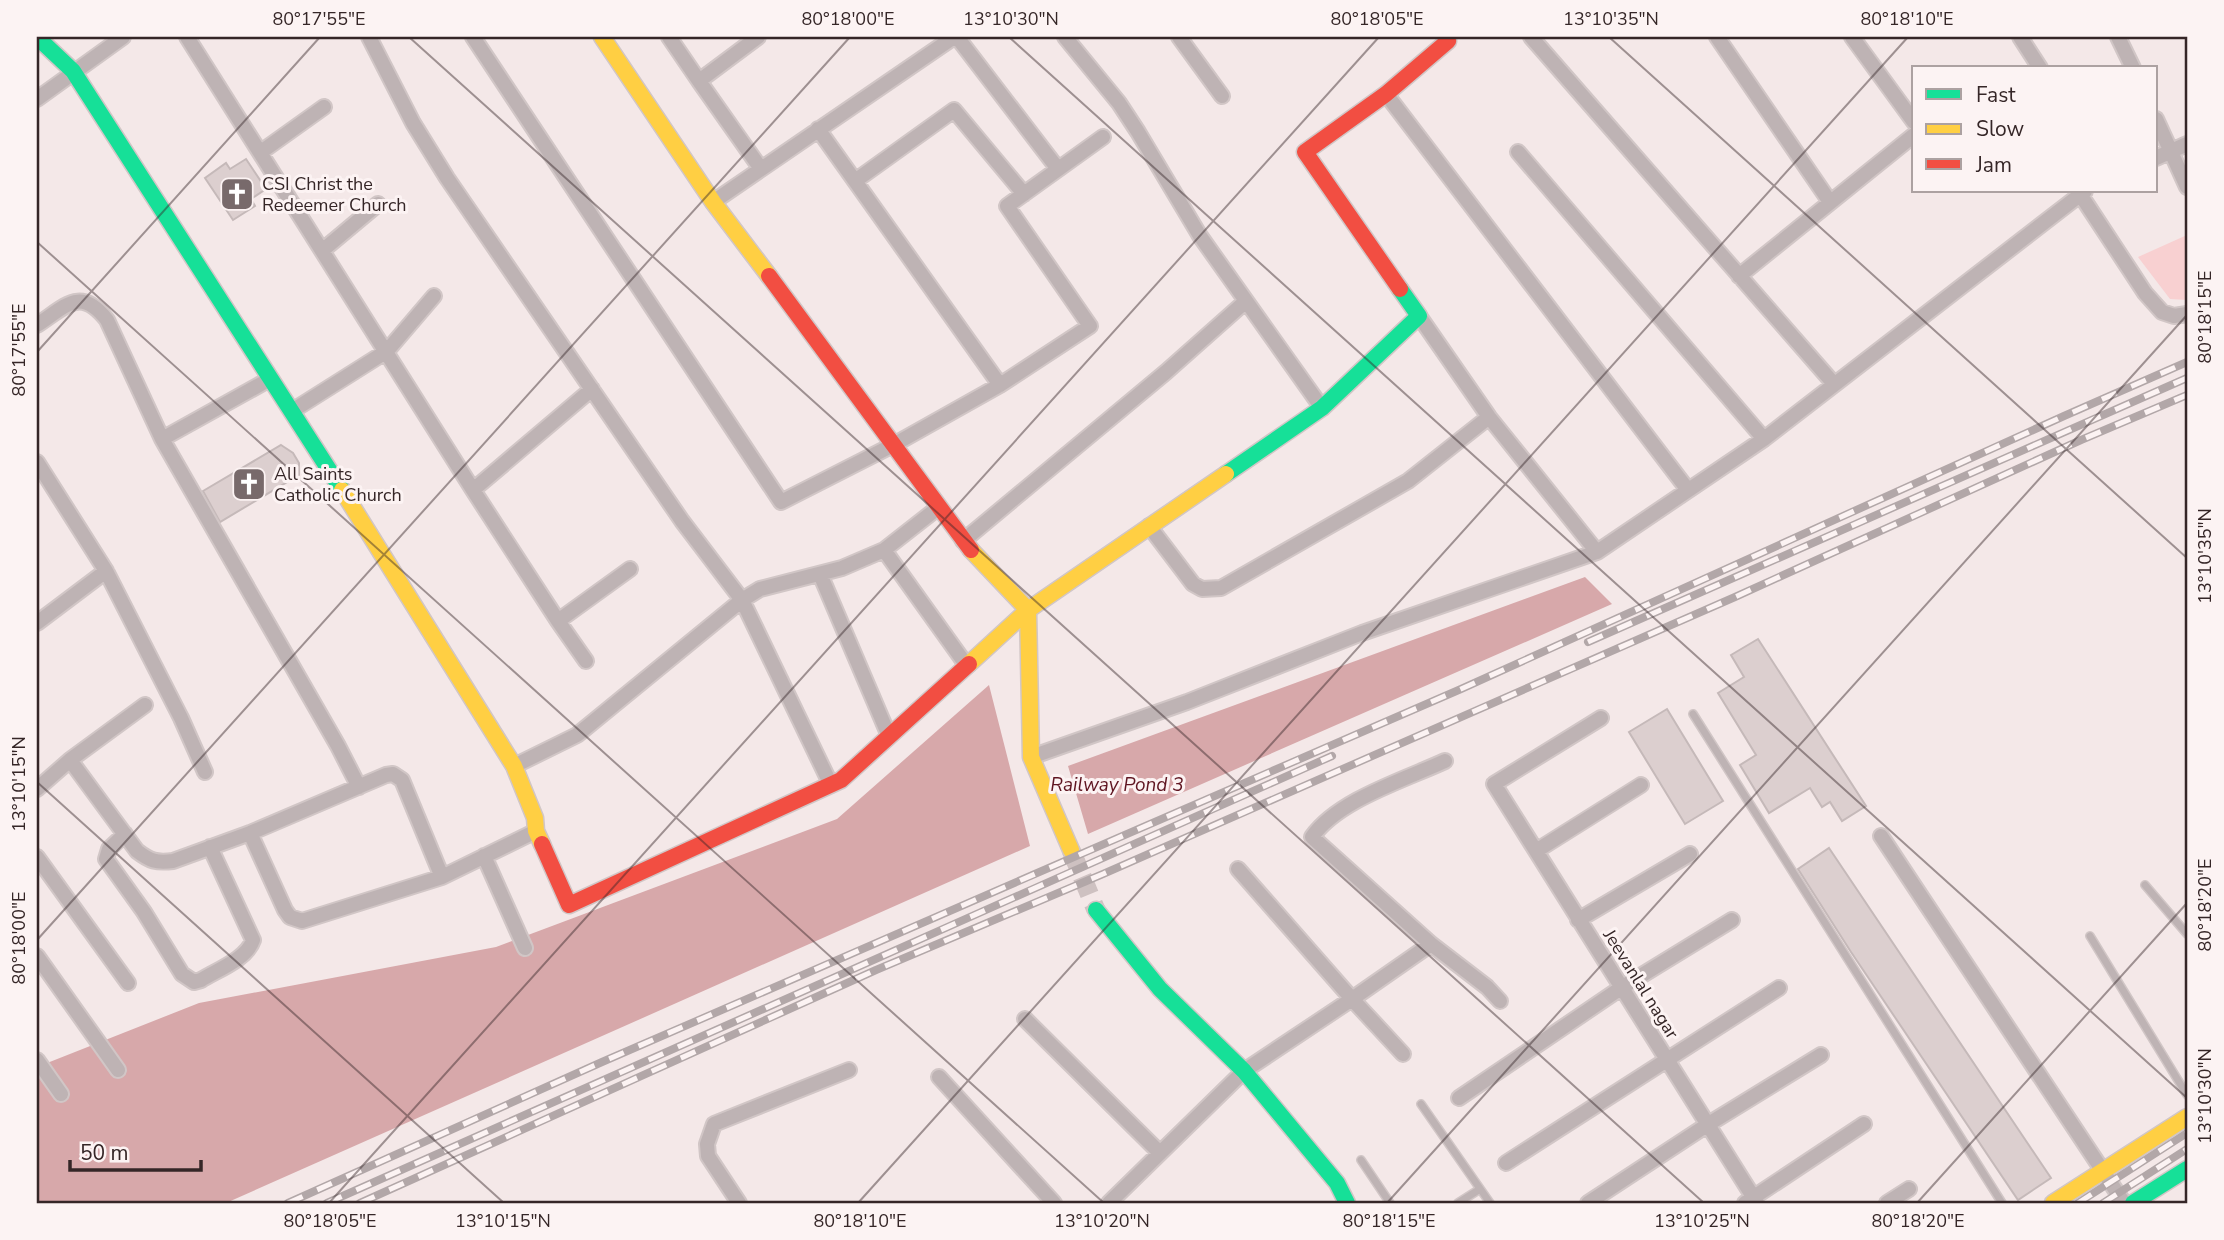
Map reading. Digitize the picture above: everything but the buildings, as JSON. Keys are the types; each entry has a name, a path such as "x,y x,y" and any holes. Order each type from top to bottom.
{"street":[{"path":"37,37 73,71 292,411 514,766 535,818 536,831 569,905 841,780 1028,610 1322,408 1419,316"},
{"path":"37,99 123,37"},
{"path":"187,37 473,490 586,662"},
{"path":"369,37 413,123 447,178 682,521 742,600 831,785"},
{"path":"473,37 781,502 895,444 1000,385 1090,326 1007,206 1103,137"},
{"path":"602,37 713,202 895,444 963,541 1028,610 1031,757 1071,850"},
{"path":"669,37 761,169"},
{"path":"699,81 758,37"},
{"path":"713,202 955,37 1058,169"},
{"path":"1065,37 1119,103 1200,236 1322,408"},
{"path":"1179,37 1222,96"},
{"path":"1531,37 1834,384"},
{"path":"1717,37 1830,202"},
{"path":"1852,37 1912,119"},
{"path":"2020,37 2039,66"},
{"path":"2118,37 2132,66"},
{"path":"1450,38 1386,94 1305,152 1489,417 1597,552"},
{"path":"1386,94 1688,490"},
{"path":"261,152 324,107"},
{"path":"855,181 954,110 1024,194"},
{"path":"2158,123 2187,187"},
{"path":"818,129 1000,385"},
{"path":"1739,276 1912,137"},
{"path":"2158,157 2187,144"},
{"path":"1518,152 1764,439"},
{"path":"1031,757 1187,702 1362,633 1597,552 1764,439 2081,192 2145,293 2162,312 2174,316 2187,314"},
{"path":"323,250 378,204"},
{"path":"292,411 387,351 435,296"},
{"path":"37,325 65,306 79,301 96,307 107,320 163,439 359,787"},
{"path":"963,541 1166,372 1246,301"},
{"path":"163,439 270,379"},
{"path":"473,490 592,390"},
{"path":"1149,526 1193,584 1202,589 1221,588 1408,481 1489,417"},
{"path":"37,462 106,571 181,718 205,772"},
{"path":"514,766 577,735 742,600 761,589 842,568 884,550 939,507"},
{"path":"884,550 967,666"},
{"path":"558,621 630,569"},
{"path":"37,623 106,571"},
{"path":"820,574 889,736"},
{"path":"37,789 70,760 145,705"},
{"name":"Jeevanlal nagar","path":"1601,718 1494,784 1752,1201"},
{"path":"70,760 137,851 150,861 173,861 250,833 393,774 402,780 442,877"},
{"path":"1445,761 1350,804 1325,820 1312,837 1431,944 1488,987 1500,1001"},
{"path":"1536,851 1641,785"},
{"path":"250,833 285,909 290,917 302,921 442,877 536,831"},
{"path":"125,834 109,849 106,859 183,974 194,982 243,955 253,940 210,847"},
{"path":"1881,836 2100,1171 2124,1203"},
{"path":"1578,920 1690,854"},
{"path":"484,856 525,948"},
{"path":"37,857 128,983"},
{"path":"1238,869 1403,1054"},
{"path":"1096,910 1160,989 1244,1071 1337,1183 1347,1203"},
{"path":"1460,1097 1621,988 1732,920"},
{"path":"1109,1203 1244,1071 1431,944"},
{"path":"37,956 118,1070"},
{"path":"1506,1163 1779,988"},
{"path":"1025,1019 1160,1153"},
{"path":"1588,1203 1821,1055"},
{"path":"37,1060 61,1094"},
{"path":"739,1203 708,1156 707,1144 714,1124 849,1070"},
{"path":"939,1077 1054,1203"},
{"path":"2053,1203 2187,1116"},
{"path":"1752,1201 1864,1124"},
{"path":"2133,1203 2187,1169"},
{"path":"1887,1203 1909,1189"}],"lane":[{"path":"1693,714 2002,1203"},
{"path":"2145,885 2187,934"},
{"path":"2090,936 2187,1095"},
{"path":"1421,1104 1490,1203"},
{"path":"1361,1160 1390,1203"},
{"path":"1458,1203 1480,1189"}],"shaded area":[{"path":"2187,235 2187,300 2170,299 2138,257"}],"water":[{"name":"Railway Pond 3","path":"1585,577 1612,604 1088,834 1068,766"},
{"path":"989,685 1030,846 226,1203 37,1203 37,1067 199,1003 496,947 837,819"}],"tunnel":[{"path":"1071,850 1096,910"}],"railway":[{"path":"288,1203 602,1062 1461,689 2187,362"},
{"path":"1588,642 2187,378"},
{"path":"360,1203 876,970 1103,874 1735,597 2081,440 2187,395"},
{"path":"327,1203 1332,756"},
{"path":"2078,1203 2187,1133"},
{"path":"2103,1203 2187,1149"}],"traffic: fast":[{"path":"37,37 73,71 342,490"},
{"path":"1226,474 1322,408 1419,316 1400,289"},
{"path":"1096,910 1160,989 1244,1071 1337,1183 1347,1203"},
{"path":"2133,1203 2187,1169"}],"traffic: slow":[{"path":"602,37 713,202 769,276"},
{"path":"969,664 1028,610 1226,474"},
{"path":"342,490 514,766 535,818 536,831 542,844"},
{"path":"971,550 1028,610 1031,757 1071,850"},
{"path":"2053,1203 2187,1117"}],"traffic: jam":[{"path":"1400,289 1305,152 1386,94 1448,41 1446,37"},
{"path":"769,276 971,550"},
{"path":"542,844 569,905 841,780 969,664"}],"place":[{"name":"CSI Christ the Redeemer Church","path":"237,194"},
{"name":"All Saints Catholic Church","path":"249,484"}]}
